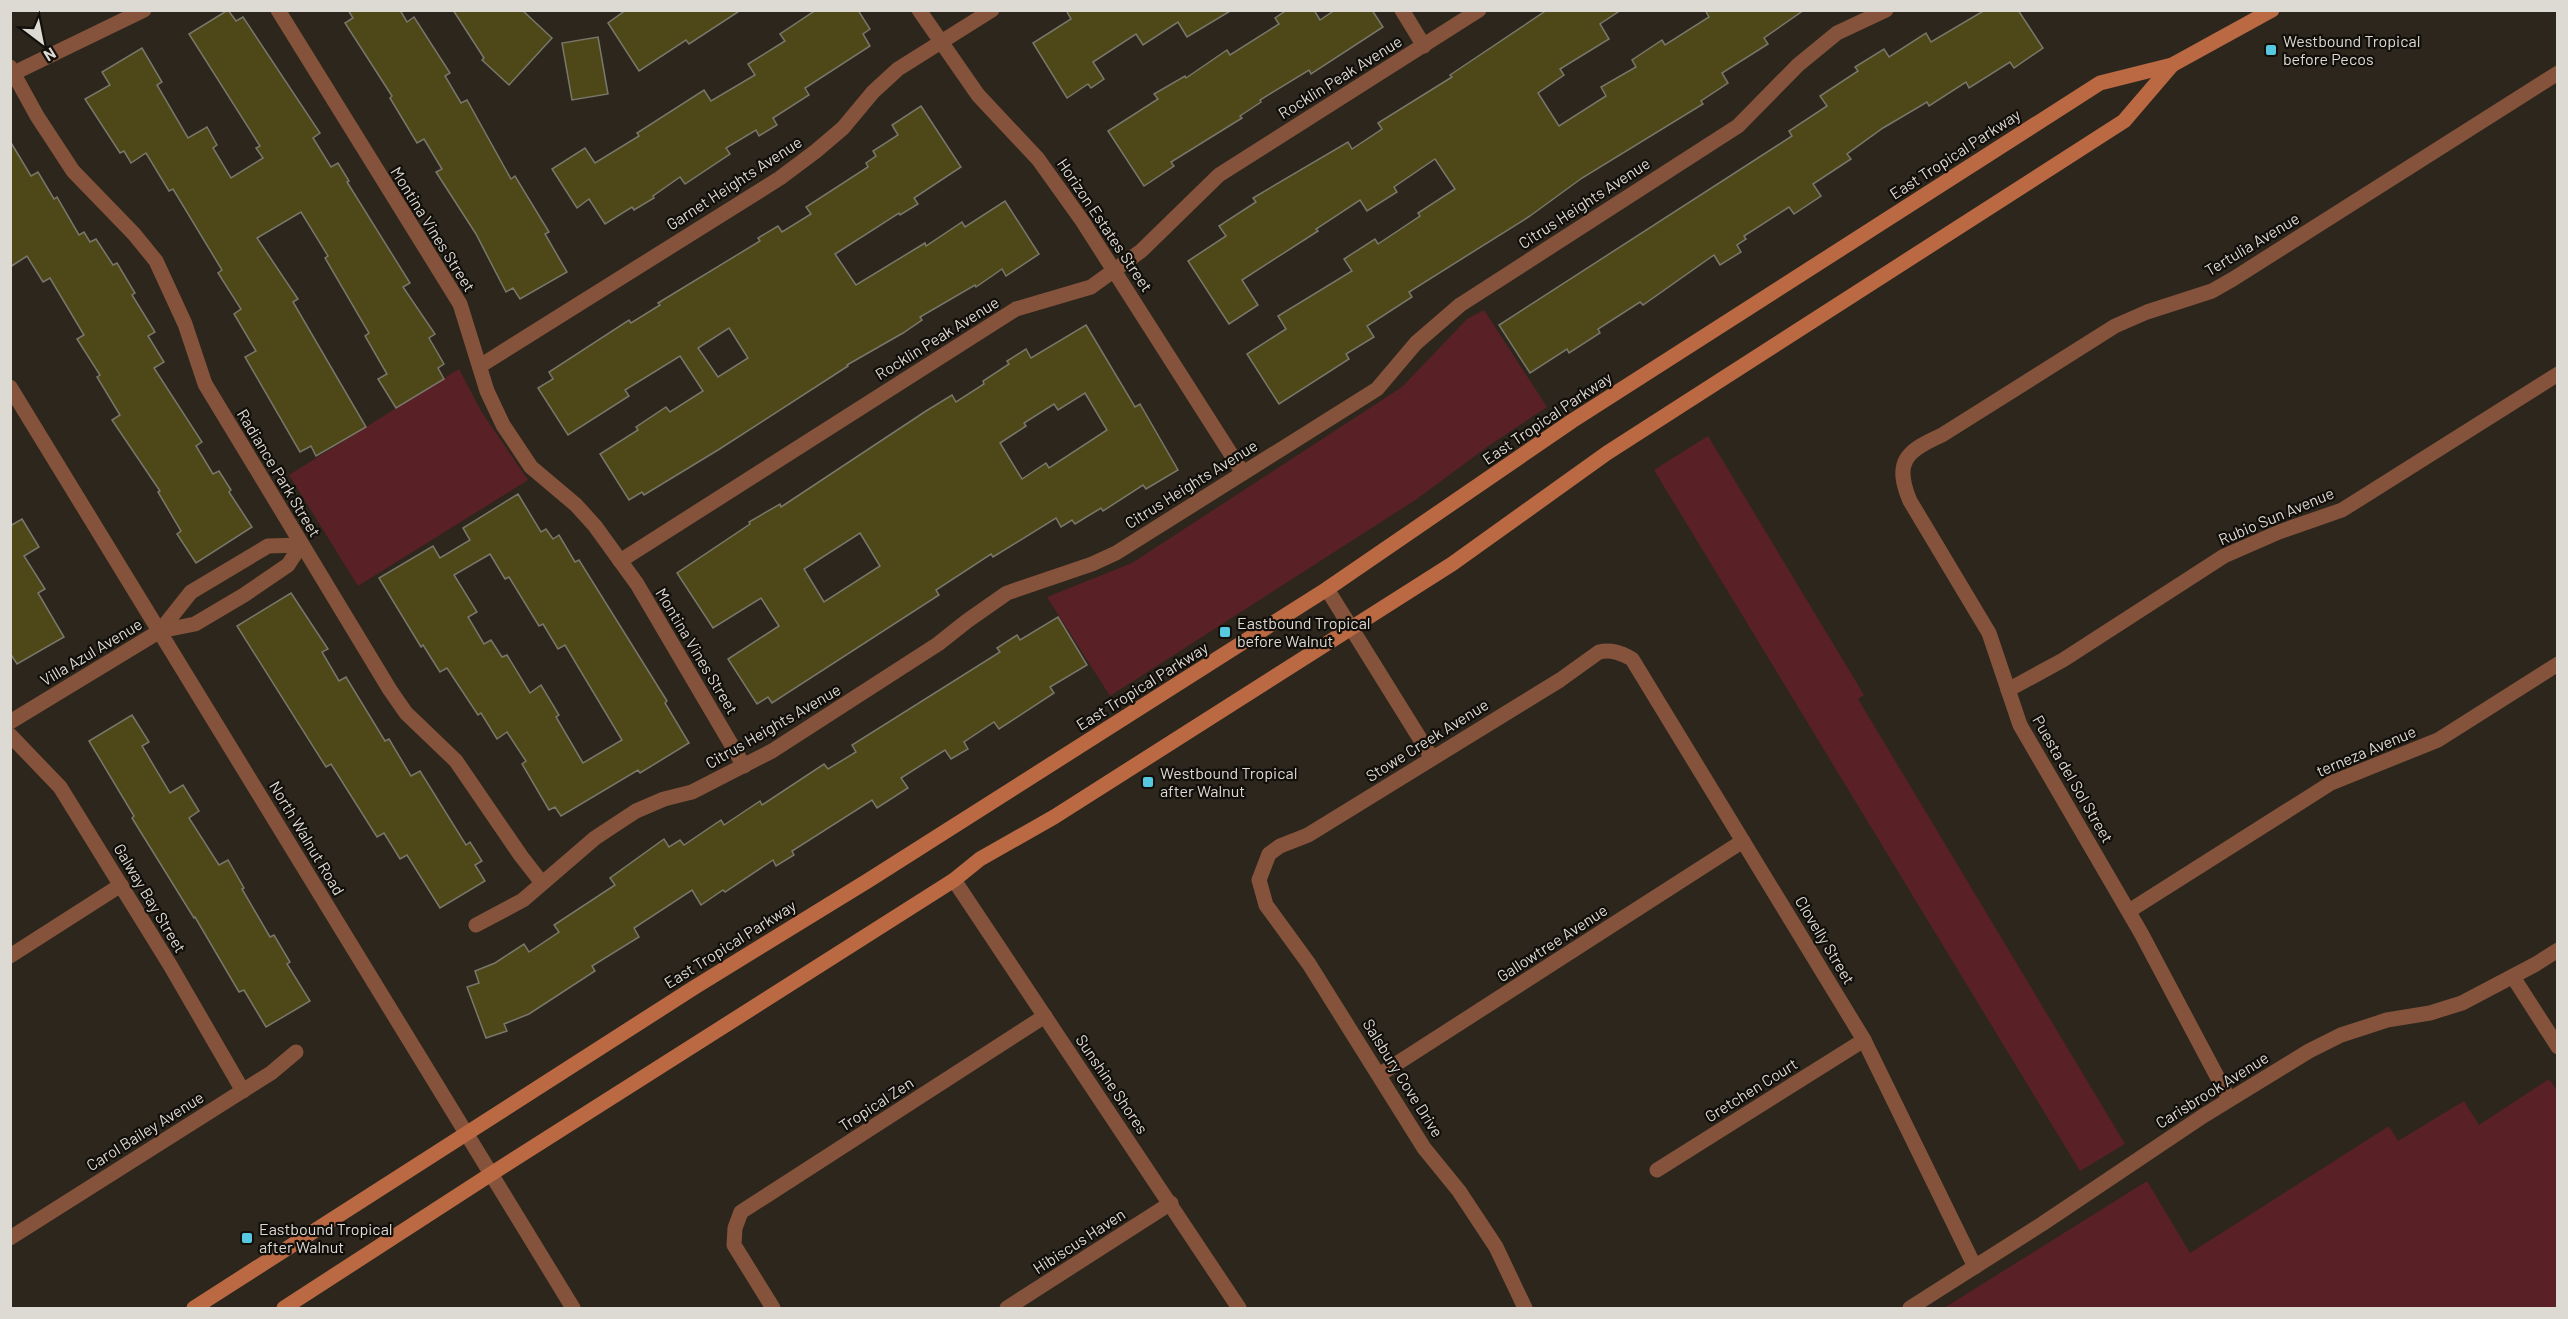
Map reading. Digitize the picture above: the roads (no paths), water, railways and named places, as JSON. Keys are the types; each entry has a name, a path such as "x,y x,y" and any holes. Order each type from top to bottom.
{"main road":[{"name":"East Tropical Parkway","path":"194,1308 694,987 869,880 1326,589 1572,421 2100,83 2172,65 2272,10"},
{"name":"East Tropical Parkway","path":"284,1308 954,880 980,859 1054,817 1351,629 1489,539 1607,453 2124,121 2172,65"}],"street":[{"path":"12,70 144,10"},
{"name":"Montina Vines Street","path":"278,10 460,304 487,391 503,425 531,467 576,505 637,584 744,766"},
{"name":"Horizon Estates Street","path":"920,10 940,43 978,95 1038,159 1114,270 1243,473"},
{"name":"Garnet Heights Avenue","path":"480,366 780,178 843,128 873,92 898,69 992,10"},
{"path":"1402,10 1425,46"},
{"name":"Rocklin Peak Avenue","path":"620,561 1016,309 1091,287 1154,239 1220,175 1479,10"},
{"name":"Citrus Heights Avenue","path":"476,925 523,900 595,838 636,811 664,799 693,792 772,751 901,668 1007,593 1029,587 1116,552 1377,389 1416,343 1460,305 1738,126 1798,65 1838,33 1886,10"},
{"name":"Radiance Park Street","path":"12,70 37,116 73,171 134,234 156,261 185,324 205,384 301,545 401,705 456,761 542,883"},
{"name":"Tertulia Avenue","path":"1902,471 1912,450 1942,435 2115,326 2147,312 2212,291 2558,73"},
{"name":"Rubio Sun Avenue","path":"2008,690 2063,660 2224,556 2257,541 2342,510 2558,374"},
{"name":"North Walnut Road","path":"10,387 573,1308"},
{"name":"Puesta del Sol Street","path":"1902,471 1904,487 1910,501 1989,633 2020,725 2129,911 2229,1099"},
{"name":"Villa Azul Avenue","path":"160,631 191,592 268,546 301,545"},
{"name":"Villa Azul Avenue","path":"10,722 160,631 195,624 244,595 288,565 301,545"},
{"path":"1326,589 1432,758"},
{"name":"Stowe Creek Avenue","path":"1263,866 1269,854 1280,846 1308,835 1560,680 1599,652 1614,651"},
{"name":"Clovelly Street","path":"1614,651 1632,659 1864,1040 1975,1267"},
{"name":"terneza Avenue","path":"2129,911 2331,783 2438,740 2558,664"},
{"name":"Galway Bay Street","path":"10,735 60,787 243,1091"},
{"name":"Gallowtree Avenue","path":"1379,1075 1743,841"},
{"name":"Salsbury Cove Drive","path":"1263,866 1259,880 1266,905 1308,964 1424,1148 1459,1191 1496,1247 1525,1308"},
{"name":"Sunshine Shores","path":"954,880 1239,1308"},
{"path":"10,956 121,885"},
{"name":"Carisbrook Avenue","path":"1910,1308 2229,1099 2309,1051 2341,1035 2387,1020 2430,1013 2462,1003 2558,950"},
{"path":"2513,976 2558,1047"},
{"name":"Tropical Zen","path":"773,1308 734,1245 735,1228 741,1212 1045,1016"},
{"name":"Gretchen Court","path":"1657,1170 1864,1040"},
{"name":"Carol Bailey Avenue","path":"10,1238 272,1073 296,1052"},
{"name":"Hibiscus Haven","path":"1007,1308 1171,1203"}],"place":[{"name":"Westbound Tropical before Pecos","path":"2271,50"},
{"name":"Eastbound Tropical before Walnut","path":"1225,632"},
{"name":"Westbound Tropical after Walnut","path":"1148,782"},
{"name":"Eastbound Tropical after Walnut","path":"247,1238"}]}
